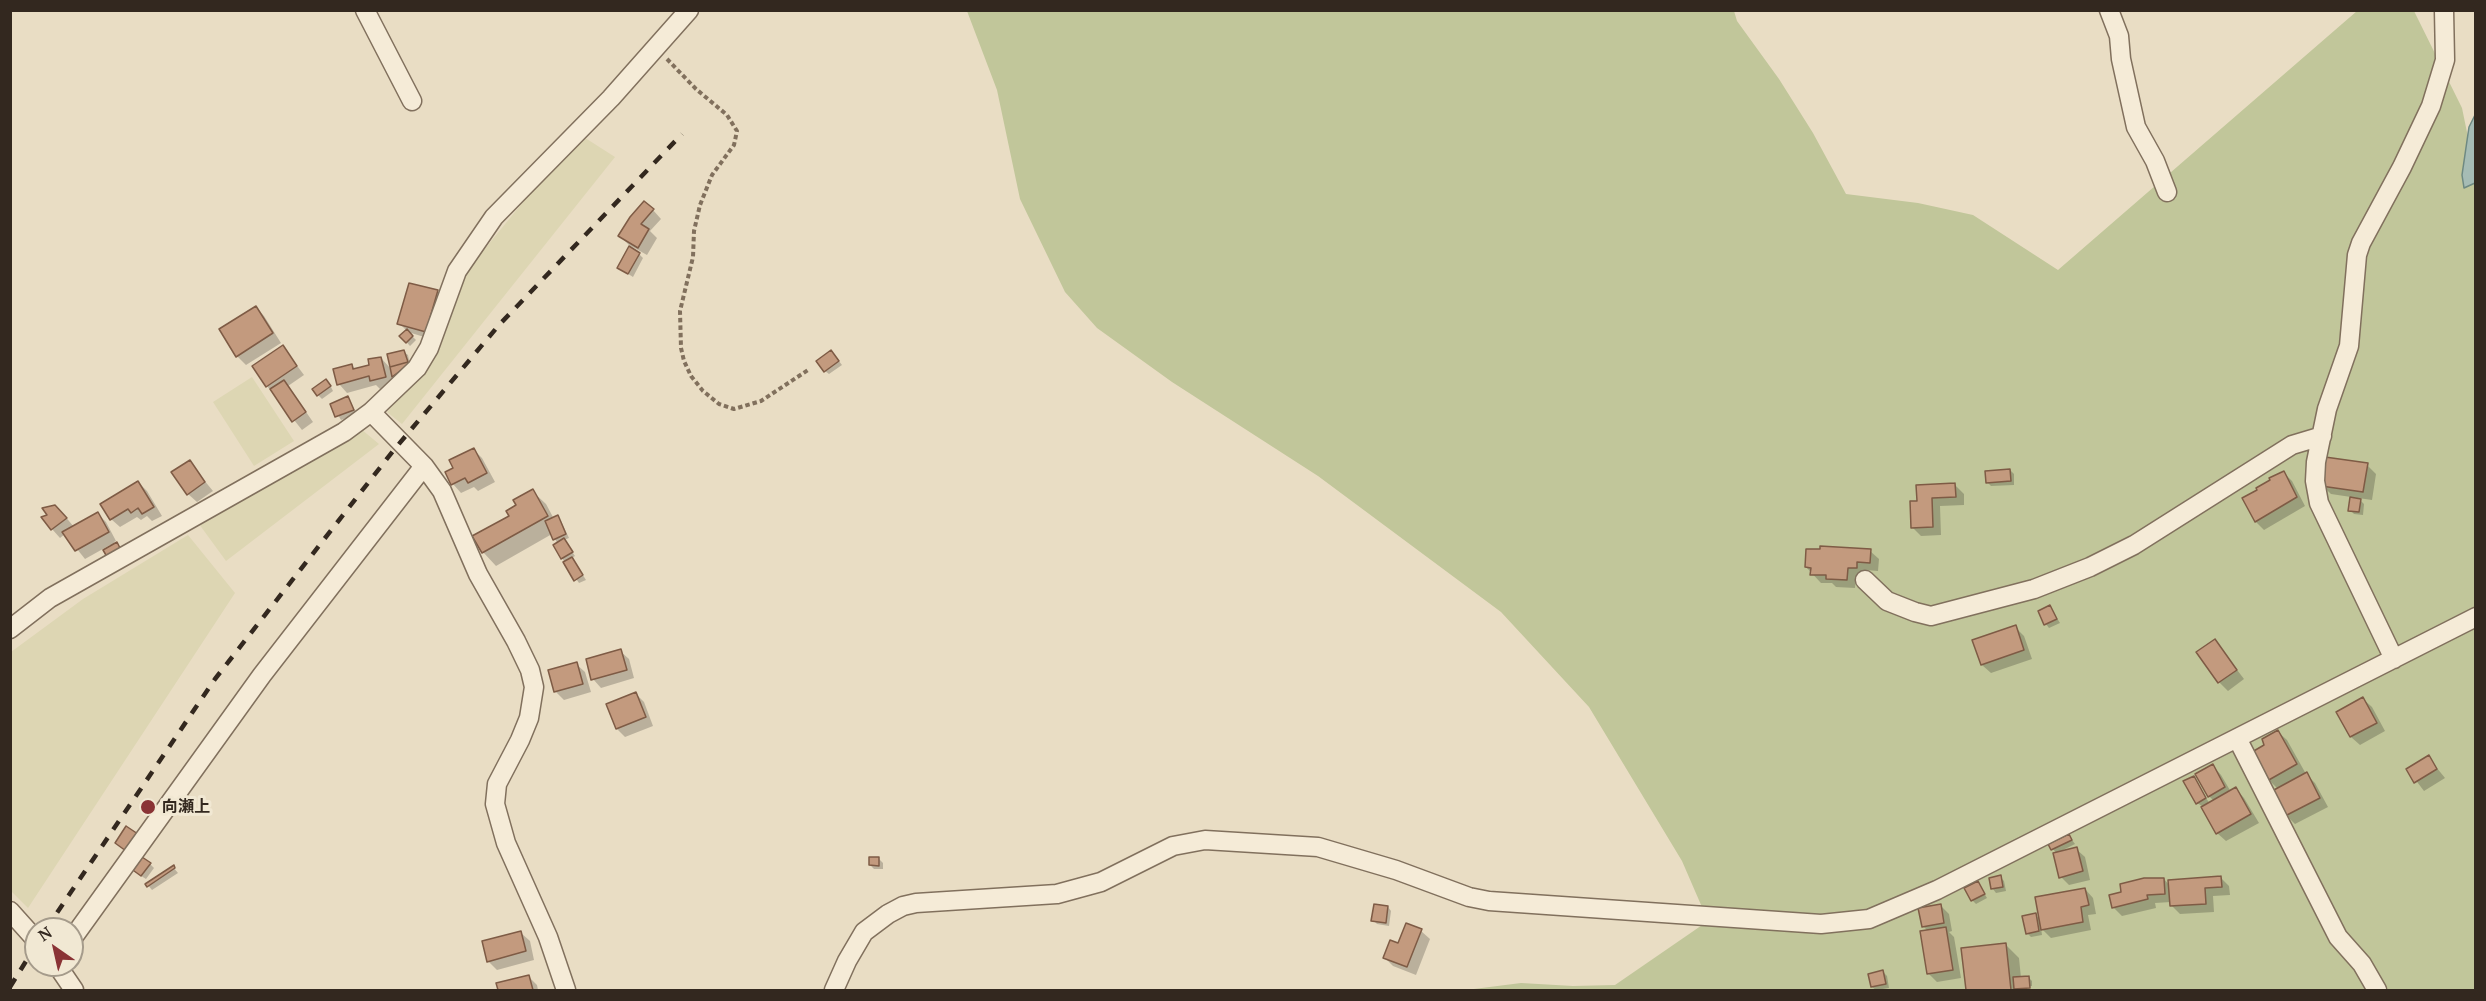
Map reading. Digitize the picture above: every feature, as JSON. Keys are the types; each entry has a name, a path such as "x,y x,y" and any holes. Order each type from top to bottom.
{"street":[{"path":"365,10 412,101"},
{"path":"10,629 50,598 344,432 371,412 417,368 429,348 457,272 494,218 611,98 689,10"},
{"path":"2109,10 2120,36 2121,59 2136,127 2155,160 2167,192"},
{"path":"2394,659 2319,503 2315,481 2316,462 2327,409 2349,346 2357,255 2431,106 2445,60 2444,10"},
{"path":"371,412 424,466 442,491 478,574 530,670 534,687 529,718 497,784 495,804 506,843 548,937 566,990"},
{"path":"1864,580 1870,588 1887,601 1931,616 2034,589 2090,567 2134,545 2292,445 2322,436"},
{"path":"84,922 262,675 424,466"},
{"path":"834,990 864,932 903,906 916,903 1058,894 1101,882 1173,846 1205,840 1298,845 1324,849 1396,870 1469,897 1489,901 1821,924 1869,920 1937,890 2475,617"},
{"path":"2237,738 2338,937 2362,964 2377,990"},
{"path":"10,911 24,927"},
{"path":"65,977 74,990"}],"path":[{"path":"657,47 696,89 727,115 737,131 734,145 712,175 700,205 694,231 693,257 680,311 681,348 692,376 711,398 726,408 734,409 761,401 808,370"}],"shaded area":[{"path":"579,134 615,157 402,424 387,412 423,371 446,331 460,279"},
{"path":"252,377 294,441 254,466 213,402"},
{"path":"361,429 379,444 226,561 199,524"},
{"path":"188,535 235,593 28,908 11,891 11,652 83,599"}],"green space":[{"path":"967,11 1734,11 1737,21 1779,79 1813,133 1846,194 1918,203 1973,215 2058,270 2357,11 2414,11 2462,108 2475,171 2475,990 1466,990 1521,983 1573,986 1615,985 1708,921 1682,861 1589,707 1501,612 1318,476 1172,382 1097,328 1065,292 1020,199 997,90"}],"water":[{"path":"2475,115 2475,183 2464,188 2462,175 2469,127"}],"building":[{"path":"644,201 654,209 641,224 649,229 638,248 618,236"},
{"path":"629,246 640,253 628,274 617,268"},
{"path":"409,283 438,290 426,332 397,324"},
{"path":"256,306 273,333 236,357 219,329"},
{"path":"407,329 413,336 406,343 399,336"},
{"path":"283,345 297,366 266,387 252,366"},
{"path":"404,350 408,362 390,367 387,354"},
{"path":"831,350 839,361 824,372 816,361"},
{"path":"381,357 386,377 370,381 369,376 337,385 333,369 352,364 353,369 369,365 368,359"},
{"path":"408,362 408,365 392,377 390,367"},
{"path":"326,379 331,386 317,396 312,389"},
{"path":"284,380 306,412 292,422 270,389"},
{"path":"348,396 354,410 335,417 330,404"},
{"path":"474,448 487,473 468,483 465,478 451,485 445,472 453,468 449,460"},
{"path":"2325,457 2368,463 2363,492 2321,486"},
{"path":"190,460 205,482 187,495 171,472"},
{"path":"2010,469 2011,481 1986,483 1985,471"},
{"path":"2284,471 2297,497 2255,522 2242,498 2257,490 2256,488 2270,480 2269,478"},
{"path":"138,481 154,507 142,514 138,508 131,513 128,509 110,520 100,504"},
{"path":"1955,483 1956,497 1932,498 1933,527 1911,528 1910,501 1917,501 1916,485"},
{"path":"533,489 548,516 482,553 472,536 509,516 506,511 516,505 513,500"},
{"path":"2350,497 2361,499 2359,512 2348,511"},
{"path":"55,505 67,518 51,530 41,517 47,515 42,508"},
{"path":"98,512 109,532 75,551 62,532"},
{"path":"558,515 566,534 553,540 545,521"},
{"path":"564,538 573,552 561,559 553,545"},
{"path":"117,542 123,554 110,562 103,550"},
{"path":"1820,546 1871,549 1870,563 1857,562 1857,568 1848,568 1847,580 1826,579 1826,575 1810,575 1811,568 1805,567 1806,549 1820,549"},
{"path":"572,557 583,575 574,581 563,562"},
{"path":"2050,605 2057,619 2044,625 2038,611"},
{"path":"2016,625 2024,650 1981,665 1972,640"},
{"path":"2215,639 2237,670 2218,683 2196,652"},
{"path":"621,649 627,670 591,680 586,659"},
{"path":"577,662 583,684 554,692 548,670"},
{"path":"636,692 646,717 616,729 606,704"},
{"path":"2363,697 2377,723 2350,737 2336,712"},
{"path":"2278,730 2297,764 2267,781 2252,752 2264,745 2262,739"},
{"path":"2429,755 2437,769 2414,783 2406,769"},
{"path":"2213,764 2225,787 2208,797 2195,774"},
{"path":"2307,772 2320,798 2285,816 2272,791"},
{"path":"2194,776 2206,798 2196,804 2183,781"},
{"path":"2236,787 2251,814 2216,834 2201,807"},
{"path":"126,826 138,834 126,851 115,843"},
{"path":"2069,834 2072,840 2051,850 2048,844"},
{"path":"2077,847 2083,871 2059,878 2053,853"},
{"path":"139,855 151,863 141,876 130,868"},
{"path":"869,857 879,857 879,866 869,865"},
{"path":"174,865 175,868 147,887 145,884"},
{"path":"2001,875 2003,887 1991,889 1989,878"},
{"path":"2221,876 2222,887 2205,888 2206,904 2170,906 2168,880"},
{"path":"2144,878 2164,878 2165,894 2147,895 2148,899 2112,908 2109,895 2121,892 2120,884"},
{"path":"1978,881 1985,894 1971,901 1964,888"},
{"path":"2085,888 2089,905 2081,907 2083,922 2041,930 2035,897"},
{"path":"1374,904 1388,906 1386,923 1371,921"},
{"path":"1941,904 1944,923 1922,927 1918,908"},
{"path":"2036,913 2039,931 2026,934 2022,916"},
{"path":"1406,923 1422,929 1407,967 1383,958 1390,940 1398,943"},
{"path":"1946,927 1953,970 1927,974 1920,931"},
{"path":"521,931 526,951 487,962 482,941"},
{"path":"2006,943 2011,990 1966,990 1961,948"},
{"path":"1883,970 1886,984 1871,987 1868,974"},
{"path":"529,975 533,990 498,990 496,983"},
{"path":"2029,976 2030,988 2014,989 2013,977"}],"railway":[{"path":"54,917 215,679 393,451 499,325 682,134"},
{"path":"10,987 24,964"}],"place":[{"name":"向瀬上","path":"148,807"}]}
